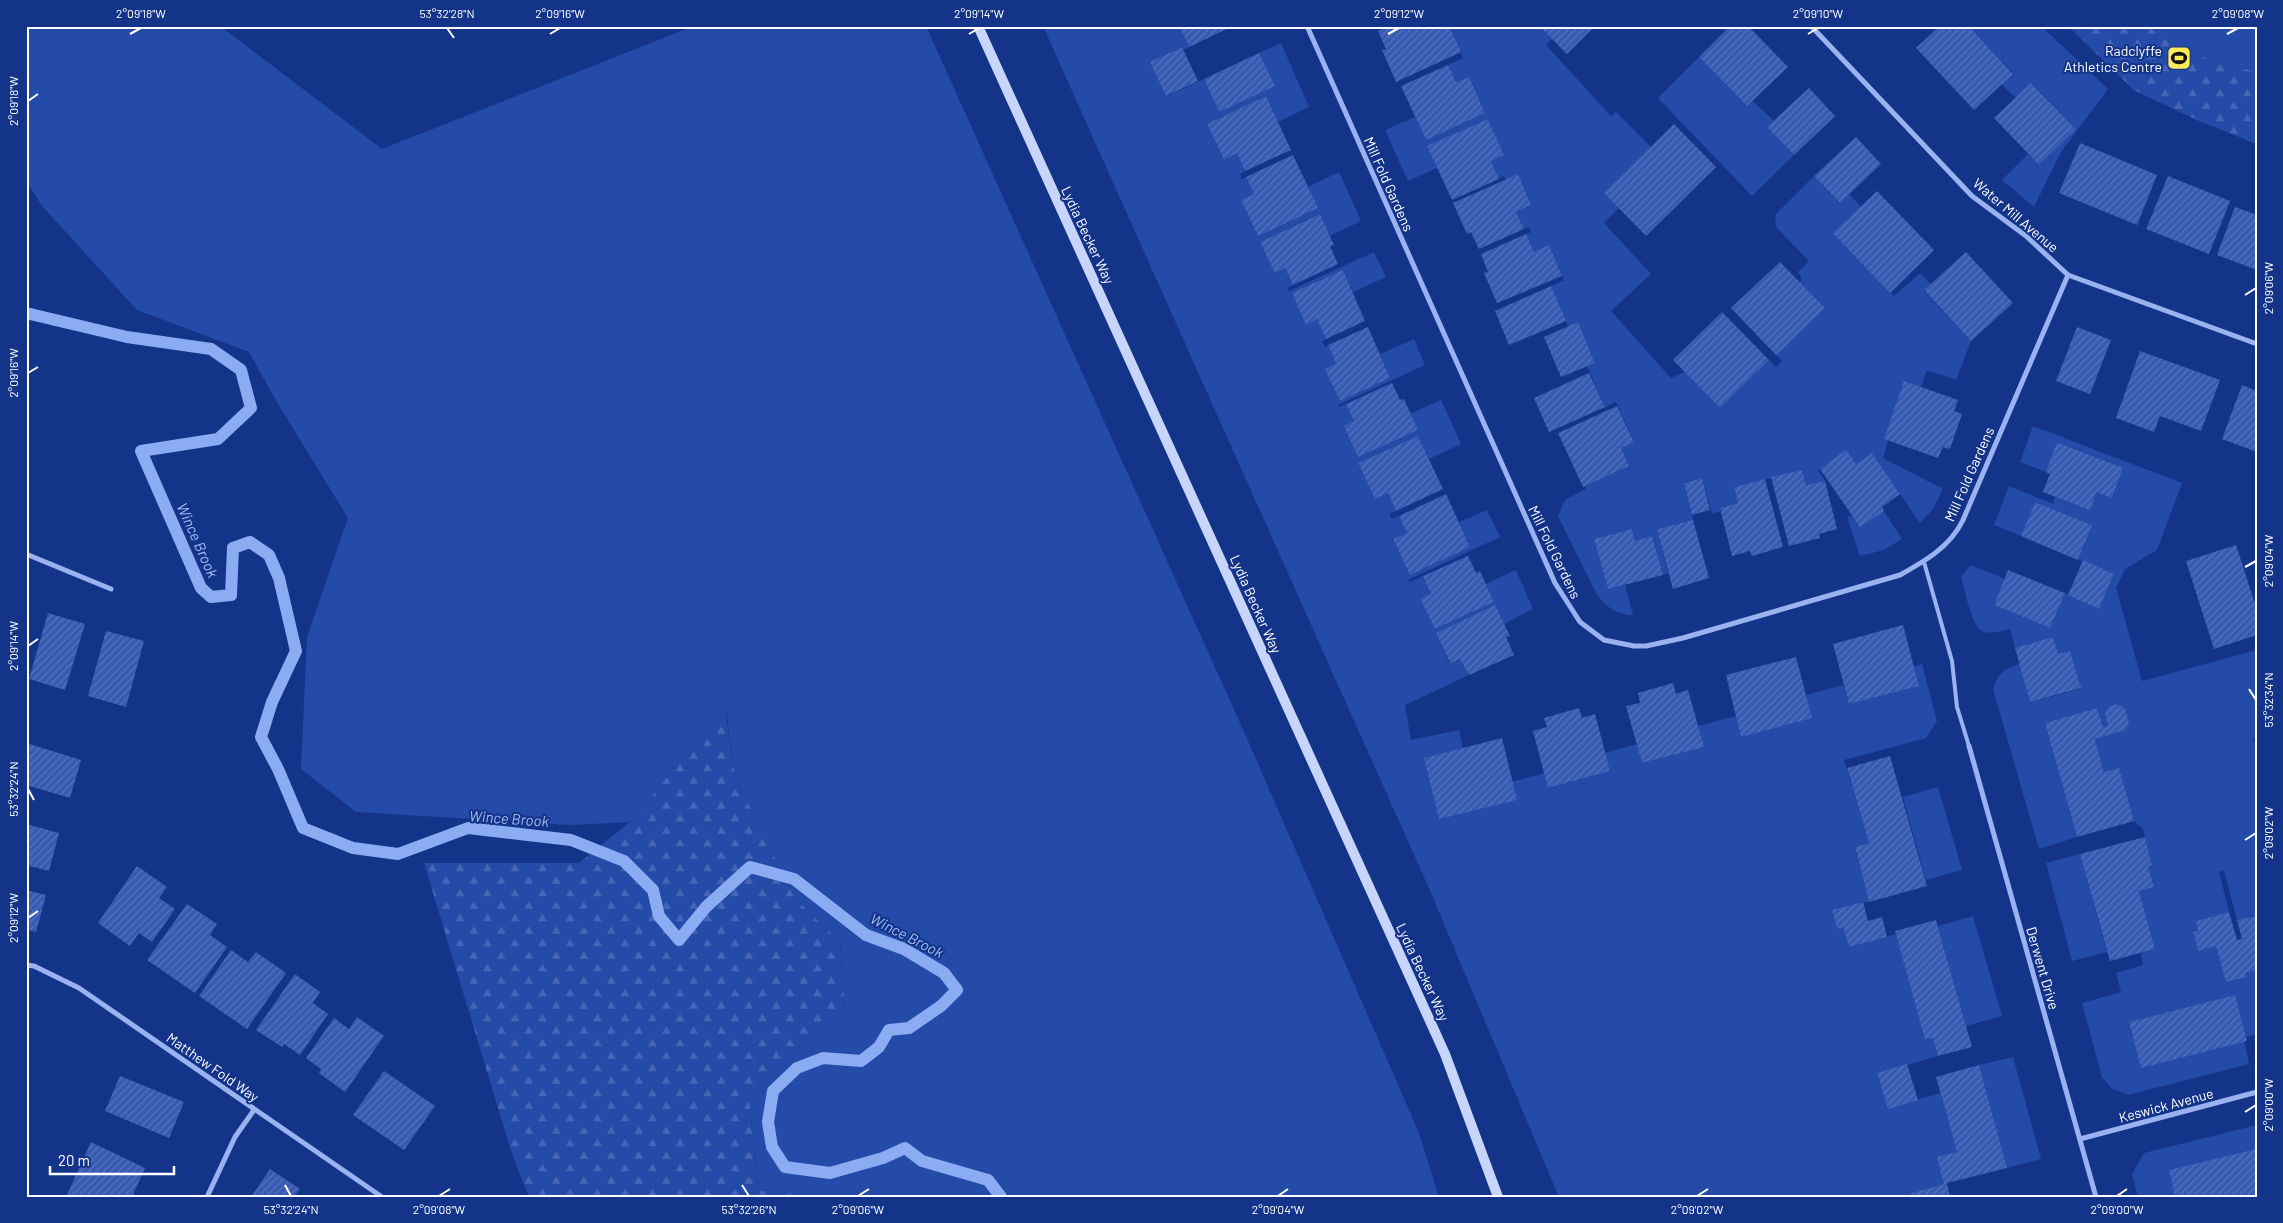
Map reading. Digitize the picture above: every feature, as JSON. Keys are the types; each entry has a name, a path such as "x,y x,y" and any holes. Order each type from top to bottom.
{"street":[{"name":"Lydia Becker Way","path":"978,26 1446,1054 1498,1197"},
{"name":"Mill Fold Gardens","path":"1307,26 1555,583 1580,622 1604,640 1634,646 1646,646 1697,634 1900,575 1924,562 1945,546 1963,520 2068,275"},
{"name":"Water Mill Avenue","path":"1812,26 1972,196 2026,236 2068,275 2257,344"},
{"path":"26,554 111,589"},
{"name":"Derwent Drive","path":"1969,746 2096,1197"},
{"name":"Matthew Fold Way","path":"26,964 79,988 382,1197"},
{"name":"Keswick Avenue","path":"2080,1139 2257,1092"},
{"path":"207,1197 235,1137 254,1110"}],"lane":[{"path":"1924,562 1952,661 1957,707 1969,746"}],"green space":[{"path":"26,26 220,26 382,149 694,26 926,26 1245,734 1419,1133 1439,1197 812,1197 758,1190 749,1097 845,1012 840,942 795,898 762,833 735,777 726,709 630,822 571,825 356,812 301,769 307,637 348,518 278,404 249,352 137,310 43,207 26,182"},
{"path":"1043,26 1179,26 1189,47 1183,50 1181,47 1151,62 1167,96 1204,79 1219,112 1274,86 1259,53 1281,43 1309,107 1278,122 1266,96 1207,124 1223,159 1237,153 1245,171 1240,174 1242,179 1246,177 1254,194 1241,200 1258,236 1317,208 1308,187 1339,172 1361,221 1330,236 1319,214 1260,242 1275,272 1285,268 1293,285 1287,288 1289,291 1374,252 1386,277 1353,292 1343,270 1306,324 1317,319 1326,339 1322,341 1325,347 1328,345 1336,364 1340,401 1390,378 1380,354 1414,339 1425,365 1338,405 1339,407 1346,404 1354,421 1344,426 1358,456 1418,430 1410,414 1441,400 1461,444 1429,459 1418,436 1358,463 1375,499 1388,493 1396,511 1389,514 1392,519 1399,516 1407,533 1393,539 1410,575 1470,547 1459,522 1487,510 1500,537 1408,580 1410,582 1423,576 1431,594 1420,598 1435,629 1494,602 1486,584 1516,570 1533,609 1504,624 1495,605 1436,633 1449,663 1460,659 1469,675 1405,705 1411,740 1459,730 1463,748 1512,782 1544,773 1549,788 1610,771 1605,753 1637,744 1642,763 1703,747 1698,726 1736,716 1741,737 1806,695 1843,685 1849,704 1918,686 1913,667 1922,664 1937,721 1926,738 1844,760 1869,843 1855,848 1869,902 1832,911 1837,928 1843,927 1849,947 1896,934 1925,1040 1933,1038 1938,1056 1877,1074 1888,1108 1940,1093 1957,1152 1944,1184 1911,1193 1912,1197 1559,1197 1428,886"},
{"path":"1449,26 1539,26 1552,39 1546,45 1611,116 1616,112 1651,147 1619,208 1604,223 1651,274 1611,311 1671,378 1685,372 1720,408 1769,360 1776,367 1782,361 1776,355 1802,279 1798,272 1809,261 1776,227 1775,215 1814,176 1839,203 1849,194 1861,207 1834,233 1894,296 1920,273 1931,284 1924,291 1971,341 1956,380 1927,370 1921,387 1884,439 1888,441 1883,458 1943,489 1933,509 1920,523 1872,453 1856,464 1846,451 1818,470 1825,481 1806,485 1802,470 1734,487 1738,503 1720,508 1720,512 1712,513 1702,478 1684,482 1693,520 1657,529 1668,573 1663,575 1652,536 1635,541 1632,529 1594,539 1608,589 1625,585 1633,615 1617,612 1601,600 1558,516 1565,500 1586,489 1585,486 1629,466 1621,448 1634,441 1616,402 1605,407 1587,366 1595,362 1578,323 1568,327 1551,286 1564,280 1549,246 1534,252 1526,234 1531,232 1529,227 1524,229 1516,212 1531,205 1518,175 1506,180 1504,176 1499,179 1491,161 1504,155 1488,119 1428,146 1437,168 1408,181 1385,130 1415,117 1426,140 1485,113 1469,77 1456,82 1448,65 1463,58"},
{"path":"1969,26 2041,26 2108,89 2061,152 2034,207 2002,180 2028,154 2039,165 2076,129 2032,83 2016,98 2001,84 2013,73"},
{"name":"Radclyffe Athletics Centre","path":"2068,26 2257,26 2257,144 2197,120 2134,90"},
{"name":"Radclyffe Athletics Centre","path":"2068,26 2148,26 2162,37 2222,66 2257,71 2257,144 2197,120 2134,90"},
{"path":"1699,57 1747,106 1753,101 1774,121 1767,127 1794,155 1752,196 1658,98"},
{"path":"2033,426 2182,483 2157,550 2125,569 2116,588 2142,681 2257,650 2257,733 2253,742 2257,744 2257,916 2237,920 2224,870 2219,872 2229,912 2196,921 2198,931 2193,933 2198,951 2216,946 2246,977 2245,973 2257,970 2257,1034 2246,1037 2235,995 2129,1022 2141,1068 2244,1041 2249,1064 2128,1095 2111,1088 2102,1077 2082,1003 2121,992 2116,973 2143,965 2141,953 2155,949 2139,891 2154,887 2148,867 2152,865 2143,829 2134,821 2119,768 2104,772 2095,739 2126,730 2129,723 2125,708 2117,704 2109,706 2105,713 2108,726 2103,727 2097,708 2045,723 2077,837 2039,849 1993,689 2002,672 2020,664 2031,702 2080,689 2070,651 2058,654 2053,637 2015,648 2010,629 1992,633 1982,631 1972,615 1961,577 1971,565 2005,579 1994,605 2050,628 2065,593 2099,609 2114,575 2078,560 2092,525 2035,502 2021,536 1994,525 2009,486 2053,504 2055,496 2096,492 2112,498 2123,468 2058,442 2046,472 2020,462"},
{"path":"1884,511 1902,539 1884,550 1860,556 1847,517"},
{"path":"725,708 735,777 795,898 840,942 845,1012 749,1097 758,1190 812,1197 529,1197 511,1151 424,863 579,863 630,822"},
{"path":"1938,787 1962,870 1926,880 1903,797"},
{"path":"2080,854 2107,952 2072,961 2046,863"},
{"path":"1973,916 2002,1016 1966,1026 1938,926"},
{"path":"2013,1057 2041,1159 2007,1168 1979,1065"},
{"path":"2257,1125 2257,1149 2175,1197 2138,1197 2132,1174 2144,1153"}],"building":[{"path":"1179,26 1233,26 1189,47"},
{"path":"1389,26 1449,26 1461,52 1396,82 1382,50 1386,49 1378,31"},
{"path":"1539,26 1595,26 1567,54"},
{"path":"1730,26 1748,26 1788,67 1747,106 1699,57"},
{"path":"1940,26 1969,26 2013,74 1974,110 1916,48"},
{"path":"1182,47 1198,81 1166,96 1150,62"},
{"path":"1259,53 1275,86 1219,112 1204,79"},
{"path":"1448,65 1456,82 1469,77 1485,113 1426,140 1401,86"},
{"path":"2031,83 2076,129 2039,165 1994,118"},
{"path":"1809,88 1835,116 1794,155 1767,127"},
{"path":"1266,96 1291,150 1245,171 1237,153 1224,160 1207,124"},
{"path":"1488,119 1504,155 1491,161 1499,179 1452,200 1427,146"},
{"path":"1674,124 1716,167 1646,236 1604,193"},
{"path":"1856,137 1881,164 1840,203 1814,176"},
{"path":"2080,143 2157,175 2137,225 2059,193"},
{"path":"1293,155 1318,208 1258,236 1241,200 1254,194 1246,177"},
{"path":"1518,174 1531,205 1516,212 1524,229 1479,249 1471,232 1467,234 1453,203"},
{"path":"2168,176 2230,201 2209,254 2146,229"},
{"path":"1877,191 1934,250 1890,293 1833,233"},
{"path":"2235,207 2257,215 2257,270 2217,255"},
{"path":"1320,214 1334,245 1330,246 1338,264 1293,285 1285,268 1275,273 1260,242"},
{"path":"1526,234 1534,252 1549,245 1562,276 1497,303 1484,273 1488,272 1481,254"},
{"path":"1966,252 2013,303 1971,341 1924,290"},
{"path":"1780,262 1825,308 1776,355 1731,308"},
{"path":"1343,270 1365,321 1326,339 1317,319 1306,325 1292,293"},
{"path":"1551,286 1566,321 1509,345 1495,311"},
{"path":"1722,312 1769,360 1720,408 1673,360"},
{"path":"1578,322 1595,363 1561,377 1544,337"},
{"path":"1368,327 1390,378 1340,401 1325,369 1336,364 1328,345"},
{"path":"2077,327 2111,340 2090,394 2056,381"},
{"path":"2140,351 2220,380 2201,431 2160,416 2154,432 2116,418"},
{"path":"1589,373 1605,407 1549,432 1534,398"},
{"path":"1904,381 1958,400 1954,411 1962,414 1950,449 1943,447 1938,458 1884,439"},
{"path":"1392,383 1400,400 1404,399 1418,430 1358,457 1344,426 1354,421 1346,404"},
{"path":"2242,385 2257,391 2257,452 2222,439"},
{"path":"1617,406 1634,442 1621,448 1629,466 1583,487 1558,433"},
{"path":"1418,436 1443,489 1396,511 1388,493 1375,499 1358,463"},
{"path":"2057,442 2123,468 2112,498 2096,492 2090,510 2043,492 2050,474 2046,472"},
{"path":"1846,450 1856,464 1872,453 1900,494 1882,507 1884,511 1860,527 1820,469"},
{"path":"1802,470 1806,485 1825,481 1837,529 1819,534 1820,538 1789,546 1771,477"},
{"path":"1702,478 1710,510 1692,515 1684,483"},
{"path":"1765,479 1783,547 1752,556 1750,551 1732,556 1720,508 1738,503 1734,487"},
{"path":"1446,494 1470,547 1410,575 1393,539 1407,533 1399,516"},
{"path":"2035,502 2092,525 2078,560 2021,536"},
{"path":"1693,520 1709,578 1673,589 1657,529"},
{"path":"1632,529 1635,541 1652,536 1663,575 1608,589 1594,539"},
{"path":"2236,545 2257,610 2257,635 2214,649 2186,561"},
{"path":"1468,556 1476,573 1480,571 1494,602 1435,629 1420,598 1431,594 1423,576"},
{"path":"2083,560 2114,574 2099,609 2068,595"},
{"path":"2008,570 2065,593 2050,628 1994,605"},
{"path":"1495,605 1510,636 1506,637 1514,655 1469,675 1460,659 1450,663 1436,633"},
{"path":"48,613 85,624 65,690 29,679"},
{"path":"1903,625 1919,686 1849,704 1833,644"},
{"path":"106,631 144,641 126,707 88,696"},
{"path":"2053,637 2058,654 2070,651 2081,688 2030,702 2015,648"},
{"path":"1796,657 1812,718 1741,737 1726,675"},
{"path":"1673,683 1676,694 1688,690 1704,747 1642,763 1626,706 1640,703 1638,693"},
{"path":"2117,704 2125,708 2129,723 2126,730 2095,739 2104,772 2119,768 2134,821 2077,837 2045,723 2097,708 2103,727 2108,726 2105,713 2109,706"},
{"path":"1579,708 1582,718 1595,714 1610,771 1548,788 1533,731 1547,727 1544,718"},
{"path":"1502,738 1517,800 1439,819 1424,758"},
{"path":"26,743 81,760 70,798 26,785"},
{"path":"1890,756 1927,886 1869,902 1855,847 1869,843 1847,768"},
{"path":"26,824 59,833 49,871 26,865"},
{"path":"2145,837 2152,865 2148,867 2154,887 2139,891 2155,949 2110,961 2080,854"},
{"path":"137,866 167,887 159,898 175,909 152,942 139,933 130,946 98,923"},
{"path":"26,890 46,895 36,932 26,929"},
{"path":"1863,902 1868,921 1882,917 1887,937 1849,947 1843,927 1837,929 1832,910"},
{"path":"187,904 217,924 210,935 227,947 195,993 147,960"},
{"path":"2229,912 2237,940 2242,939 2237,920 2257,916 2257,970 2245,973 2247,977 2226,982 2216,946 2198,951 2193,932 2198,931 2196,921"},
{"path":"1936,920 1972,1047 1938,1056 1933,1038 1925,1040 1895,931"},
{"path":"231,950 248,962 256,952 286,973 247,1029 199,996"},
{"path":"295,974 320,992 313,1003 328,1014 300,1055 284,1044 282,1047 256,1030"},
{"path":"2235,995 2247,1041 2141,1068 2129,1022"},
{"path":"357,1017 384,1036 345,1092 319,1073 321,1069 306,1058 334,1018 349,1029"},
{"path":"1907,1064 1918,1100 1888,1109 1877,1073"},
{"path":"1979,1065 2007,1168 1947,1183 1950,1197 1912,1197 1911,1193 1944,1184 1937,1157 1957,1152 1936,1077"},
{"path":"384,1071 435,1106 404,1150 353,1115"},
{"path":"120,1076 184,1102 169,1138 105,1111"},
{"path":"91,1142 145,1168 132,1197 66,1197"},
{"path":"2257,1149 2257,1196 2175,1197 2169,1170"},
{"path":"270,1169 300,1189 294,1197 251,1197"}],"waterway":[{"name":"Wince Brook","path":"26,313 127,337 211,349 241,370 251,408 218,439 141,451 201,588 211,597 231,595 233,548 250,542 269,555 279,578 296,651 272,702 261,737 278,769 303,828 353,848 398,854 468,828 571,840 624,861 653,890 659,916 679,940 706,907 750,867 794,879 866,935 904,949 944,973 957,990 941,1006 909,1028 889,1030 879,1047 861,1061 823,1058 797,1068 773,1091 768,1122 772,1147 785,1167 830,1173 883,1158 905,1148 922,1161 988,1180 1001,1197"}],"place":[{"name":"Radclyffe Athletics Centre","path":"2179,58"}]}
